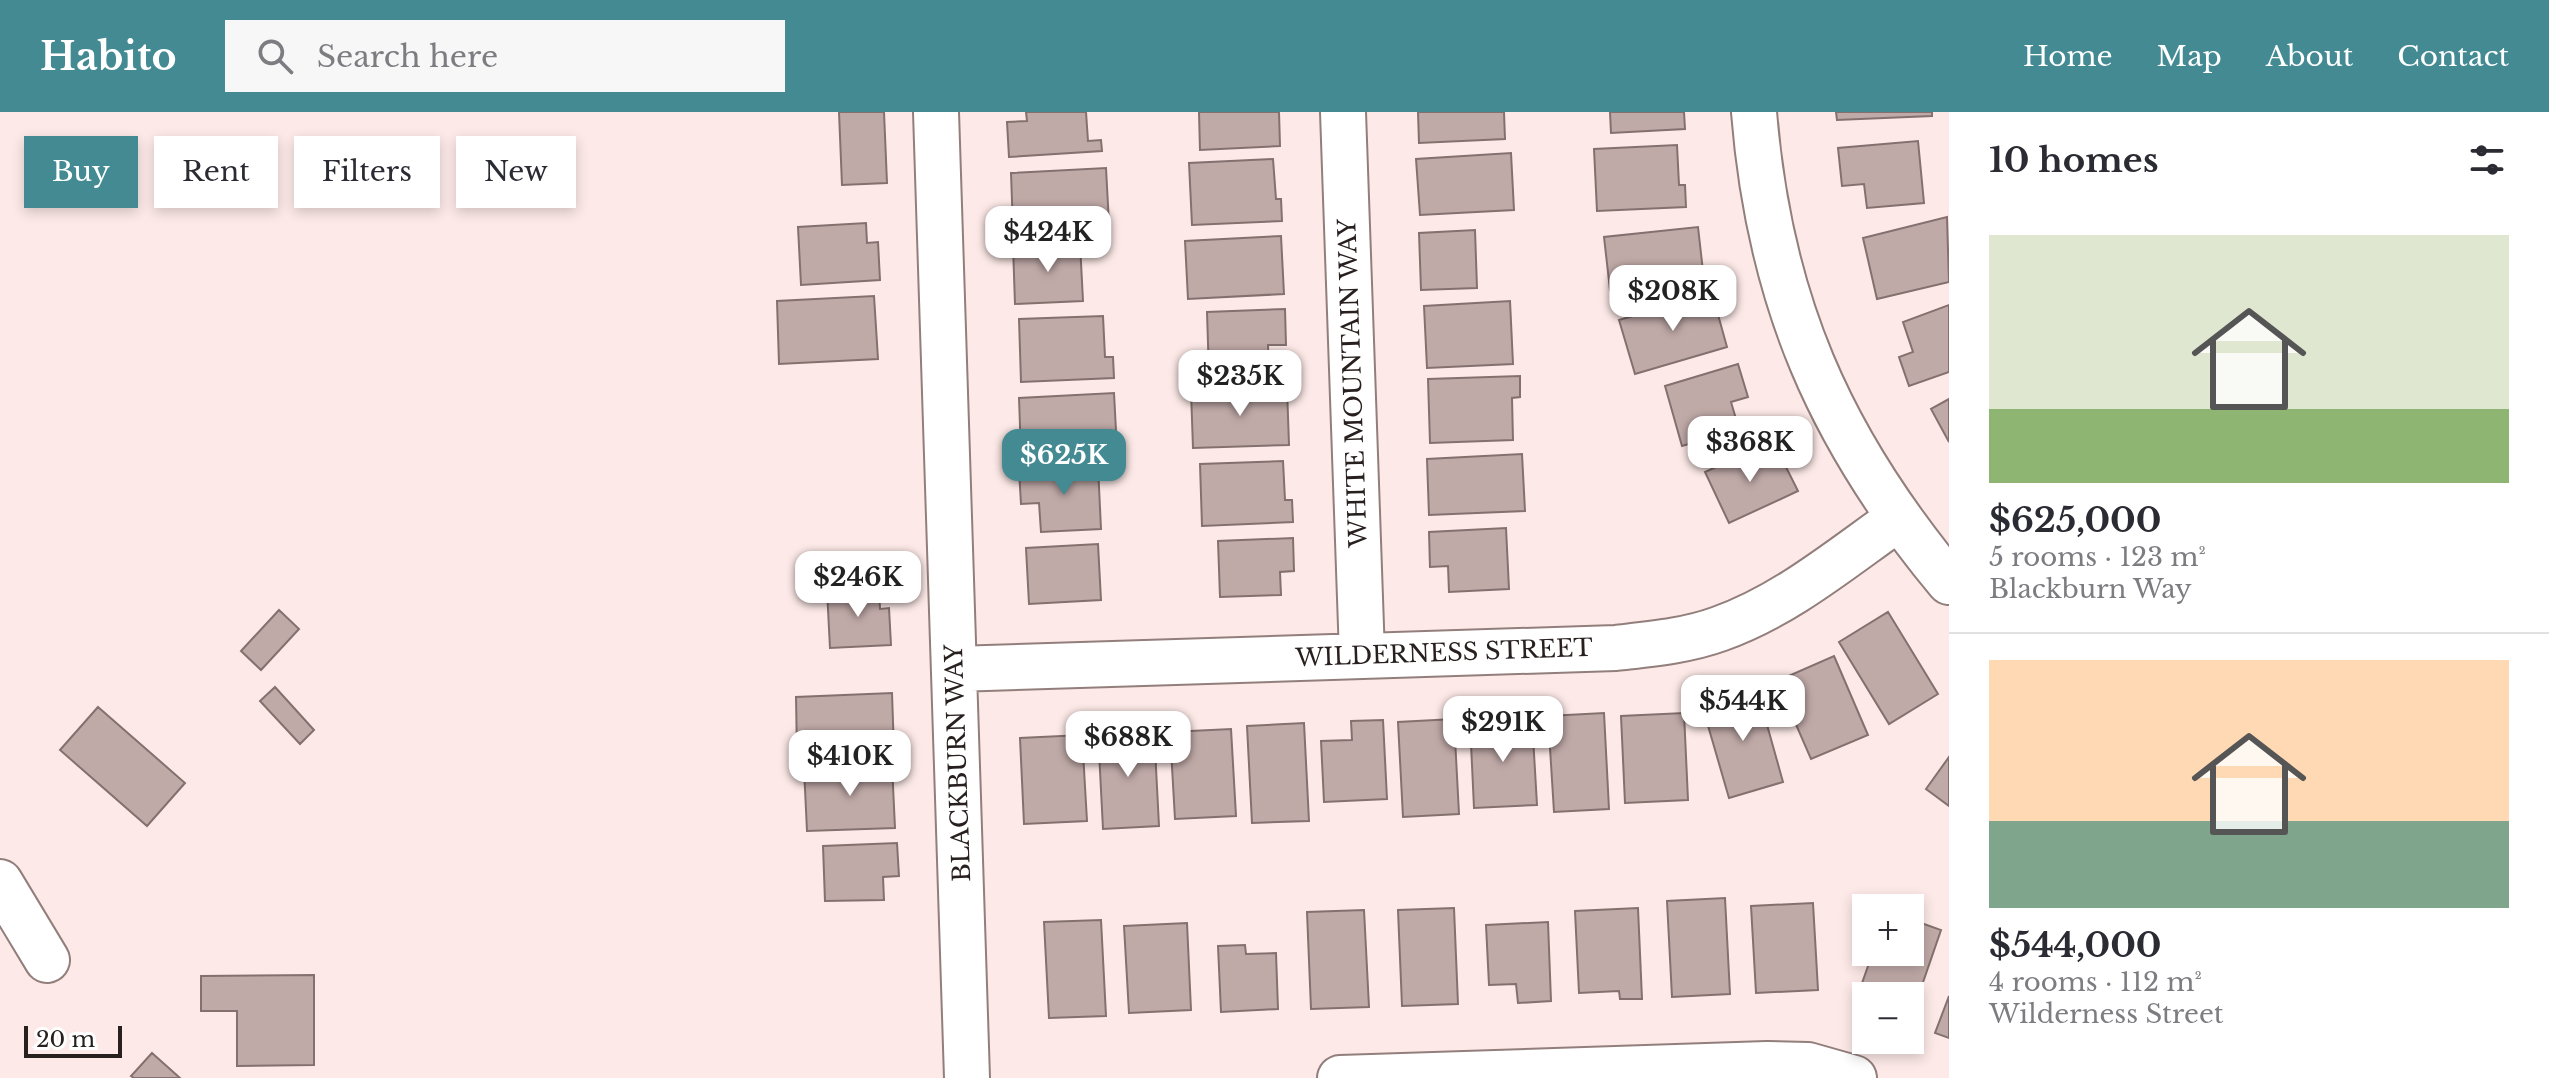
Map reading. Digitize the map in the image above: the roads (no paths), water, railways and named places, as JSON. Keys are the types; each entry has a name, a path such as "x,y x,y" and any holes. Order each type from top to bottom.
{"street":[{"name":"BLACKBURN WAY","path":"936,112 967,1078"},
{"name":"WHITE MOUNTAIN WAY","path":"1343,112 1362,655"},
{"path":"1754,112 1761,190 1772,245 1807,354 1828,401 1861,460 1899,518 1949,582"},
{"name":"WILDERNESS STREET","path":"955,669 1616,648 1669,642 1719,630 1763,610 1899,518"},
{"path":"0,882 47,960"},
{"path":"1340,1078 1767,1064 1808,1065 1854,1078"}]}
